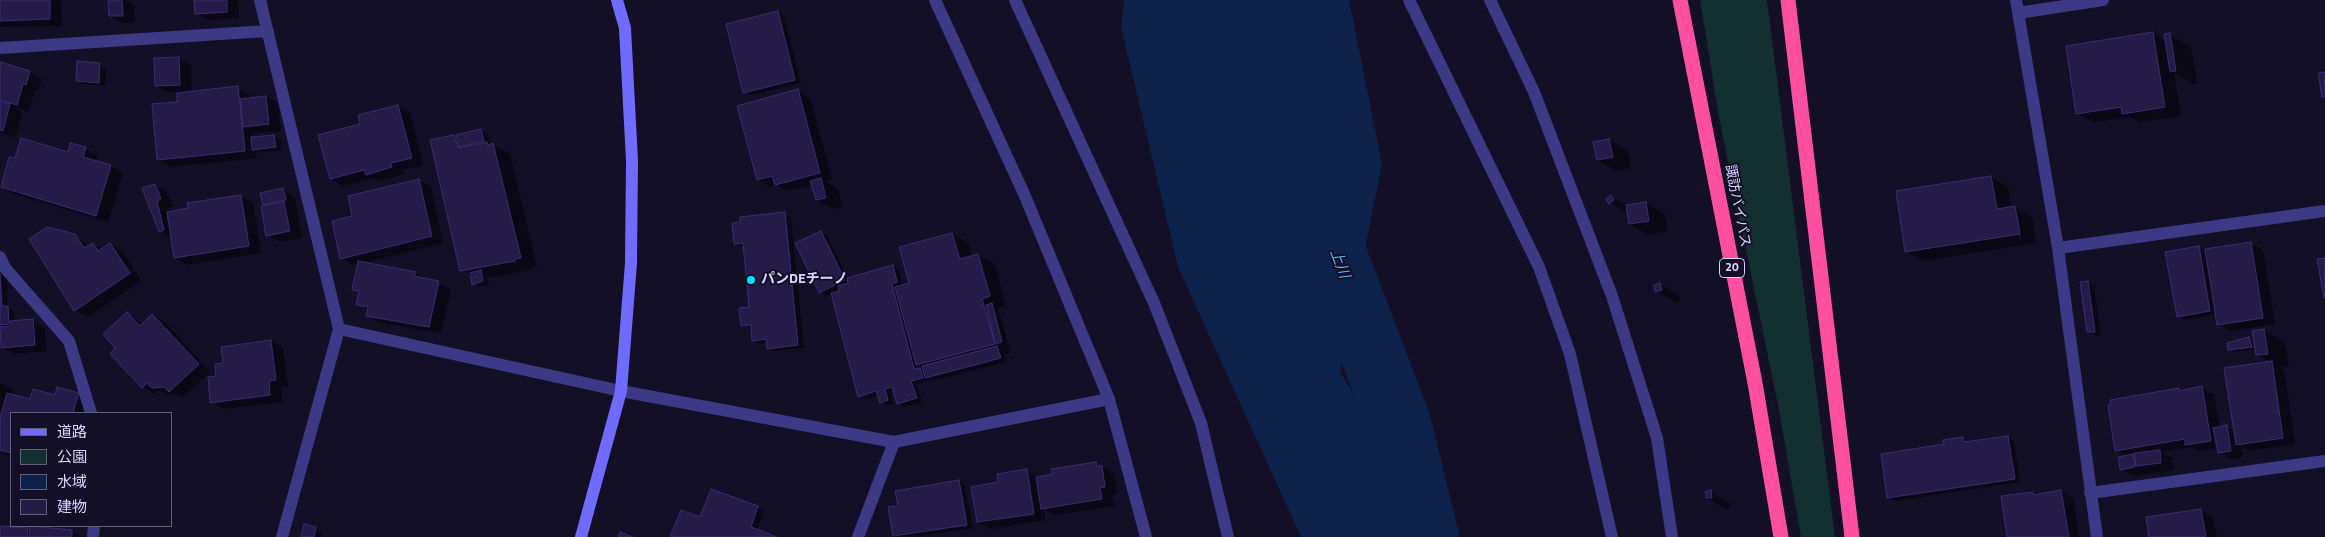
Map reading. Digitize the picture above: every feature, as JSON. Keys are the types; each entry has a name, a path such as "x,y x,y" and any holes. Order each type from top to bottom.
{"highway":[{"name":"諏訪バイパス","path":"1680,0 1754,383 1781,537"},
{"path":"1788,0 1852,537"}],"street":[{"path":"260,0 339,329 282,537"},
{"path":"581,537 621,391 632,263 632,161 625,28 617,0"},
{"path":"935,0 1025,196 1109,399 1146,537"},
{"path":"1015,0 1154,303 1201,423 1228,537"},
{"path":"1409,0 1540,267 1570,354 1612,537"},
{"path":"1490,0 1534,92 1612,296 1657,438 1672,537"},
{"path":"2097,537 2058,248 2017,6 2103,0"},
{"path":"0,48 268,31"},
{"path":"2058,248 2325,211"},
{"path":"0,257 5,268 69,341 91,412"},
{"path":"339,329 621,391 894,442 1109,399"},
{"path":"858,537 894,442"},
{"path":"2090,493 2325,461"}],"green space":[{"path":"1700,0 1767,0 1835,537 1801,537 1779,410 1719,117"}],"water":[{"path":"1124,0 1349,0 1382,164 1340,372 1443,537 1301,537 1178,267 1121,27"}],"building":[{"path":"0,0 50,0 50,19 0,21"},
{"path":"108,0 122,0 123,16 109,16"},
{"path":"194,0 227,0 227,12 195,14"},
{"path":"778,11 795,80 743,93 726,24"},
{"path":"2153,32 2165,107 2122,114 2121,107 2076,114 2066,46"},
{"path":"2170,33 2176,71 2170,72 2164,34"},
{"path":"179,57 180,85 155,86 154,58"},
{"path":"77,61 100,63 99,83 76,81"},
{"path":"0,62 30,71 26,85 23,84 17,105 0,100"},
{"path":"2325,72 2325,97 2322,97 2318,73"},
{"path":"238,86 245,151 157,160 152,104 177,102 177,93"},
{"path":"798,89 820,173 775,185 772,176 757,180 737,106"},
{"path":"266,96 269,124 243,127 240,99"},
{"path":"0,101 10,104 3,131 0,130"},
{"path":"398,105 412,158 391,163 392,167 366,175 364,170 330,179 318,135 360,124 358,115"},
{"path":"481,129 484,141 459,147 456,135"},
{"path":"274,135 276,147 252,150 251,137"},
{"path":"454,135 458,148 487,142 488,145 493,143 521,258 515,259 515,261 460,271 430,140"},
{"path":"21,138 68,152 70,143 86,147 83,157 111,165 96,216 1,187 9,157 15,158"},
{"path":"1609,139 1613,157 1597,160 1593,142"},
{"path":"1991,176 1997,209 2015,206 2020,234 1905,252 1896,191"},
{"path":"821,178 826,198 816,200 810,181"},
{"path":"419,179 432,236 340,259 332,221 352,216 348,196"},
{"path":"155,184 161,199 157,201 164,230 159,232 142,188"},
{"path":"283,188 286,200 263,205 260,193"},
{"path":"241,195 249,246 174,258 167,212 188,208 187,203"},
{"path":"1611,195 1614,200 1609,204 1606,199"},
{"path":"284,202 290,231 266,236 261,206"},
{"path":"1646,202 1649,221 1629,224 1626,205"},
{"path":"785,212 798,345 767,349 766,339 752,341 751,325 741,326 739,308 749,307 743,243 734,244 732,223 740,222 740,217"},
{"path":"47,227 75,234 84,248 93,243 98,251 110,243 130,273 74,311 29,239"},
{"path":"821,231 845,280 819,293 795,243"},
{"path":"952,233 960,259 978,254 990,296 982,299 995,344 916,365 895,287 909,283 899,247"},
{"path":"2251,242 2263,318 2217,325 2205,249"},
{"path":"2199,246 2210,311 2177,317 2165,252"},
{"path":"2325,258 2325,298 2324,298 2317,259"},
{"path":"358,261 416,272 414,276 439,281 429,327 366,316 368,307 356,305 359,291 352,290"},
{"path":"893,265 897,282 892,284 914,369 920,368 923,378 911,381 917,398 897,404 892,387 885,389 888,400 880,403 876,391 858,397 831,293 839,291 838,286 848,283 847,278"},
{"path":"481,270 483,281 472,285 470,273"},
{"path":"0,274 2,306 8,306 9,324 0,325"},
{"path":"2088,281 2095,332 2087,332 2080,282"},
{"path":"1660,283 1662,290 1655,292 1654,285"},
{"path":"992,303 1002,342 995,344 986,305"},
{"path":"127,312 140,326 152,314 199,364 169,392 164,387 152,388 147,383 142,388 110,354 115,348 103,334"},
{"path":"33,319 35,345 1,348 0,327 11,326 10,321"},
{"path":"2264,329 2268,354 2256,355 2252,331"},
{"path":"2249,337 2252,347 2228,350 2227,343"},
{"path":"271,340 276,380 269,381 270,395 210,403 208,377 216,376 215,364 223,363 221,347"},
{"path":"997,346 1001,358 925,378 922,366"},
{"path":"2272,361 2283,438 2236,445 2224,368"},
{"path":"2202,386 2211,441 2185,445 2185,439 2115,451 2108,405 2111,405 2110,400"},
{"path":"57,387 79,393 73,412 10,412 10,453 0,450 0,417 7,393 30,399 33,389 55,395"},
{"path":"2227,425 2231,451 2218,453 2213,428"},
{"path":"2008,436 2015,479 1887,498 1881,454 1944,444 1943,440 1963,437 1964,442"},
{"path":"2160,450 2161,463 2136,466 2134,453"},
{"path":"2133,454 2135,467 2120,470 2118,457"},
{"path":"1096,462 1097,466 1102,466 1105,487 1100,488 1102,499 1041,509 1036,477 1053,474 1051,469"},
{"path":"1027,469 1034,514 977,522 971,487 998,482 997,474"},
{"path":"959,480 967,525 893,536 888,507 898,506 895,491"},
{"path":"711,489 758,506 751,527 777,537 670,537 681,510 700,517"},
{"path":"1711,490 1712,498 1706,498 1705,492"},
{"path":"2061,490 2069,537 2007,537 2001,496 2033,492 2033,495"},
{"path":"2201,509 2206,537 2149,537 2146,517"},
{"path":"304,524 316,527 314,537 301,537"},
{"path":"0,526 28,528 27,537 0,537"},
{"path":"30,527 72,530 72,537 29,537"},
{"path":"620,532 633,537 618,537"}],"waterway":[{"name":"上川","path":"1322,221 1399,423 1427,537"}],"place":[{"name":"パンDEチーノ","path":"751,280"}]}
